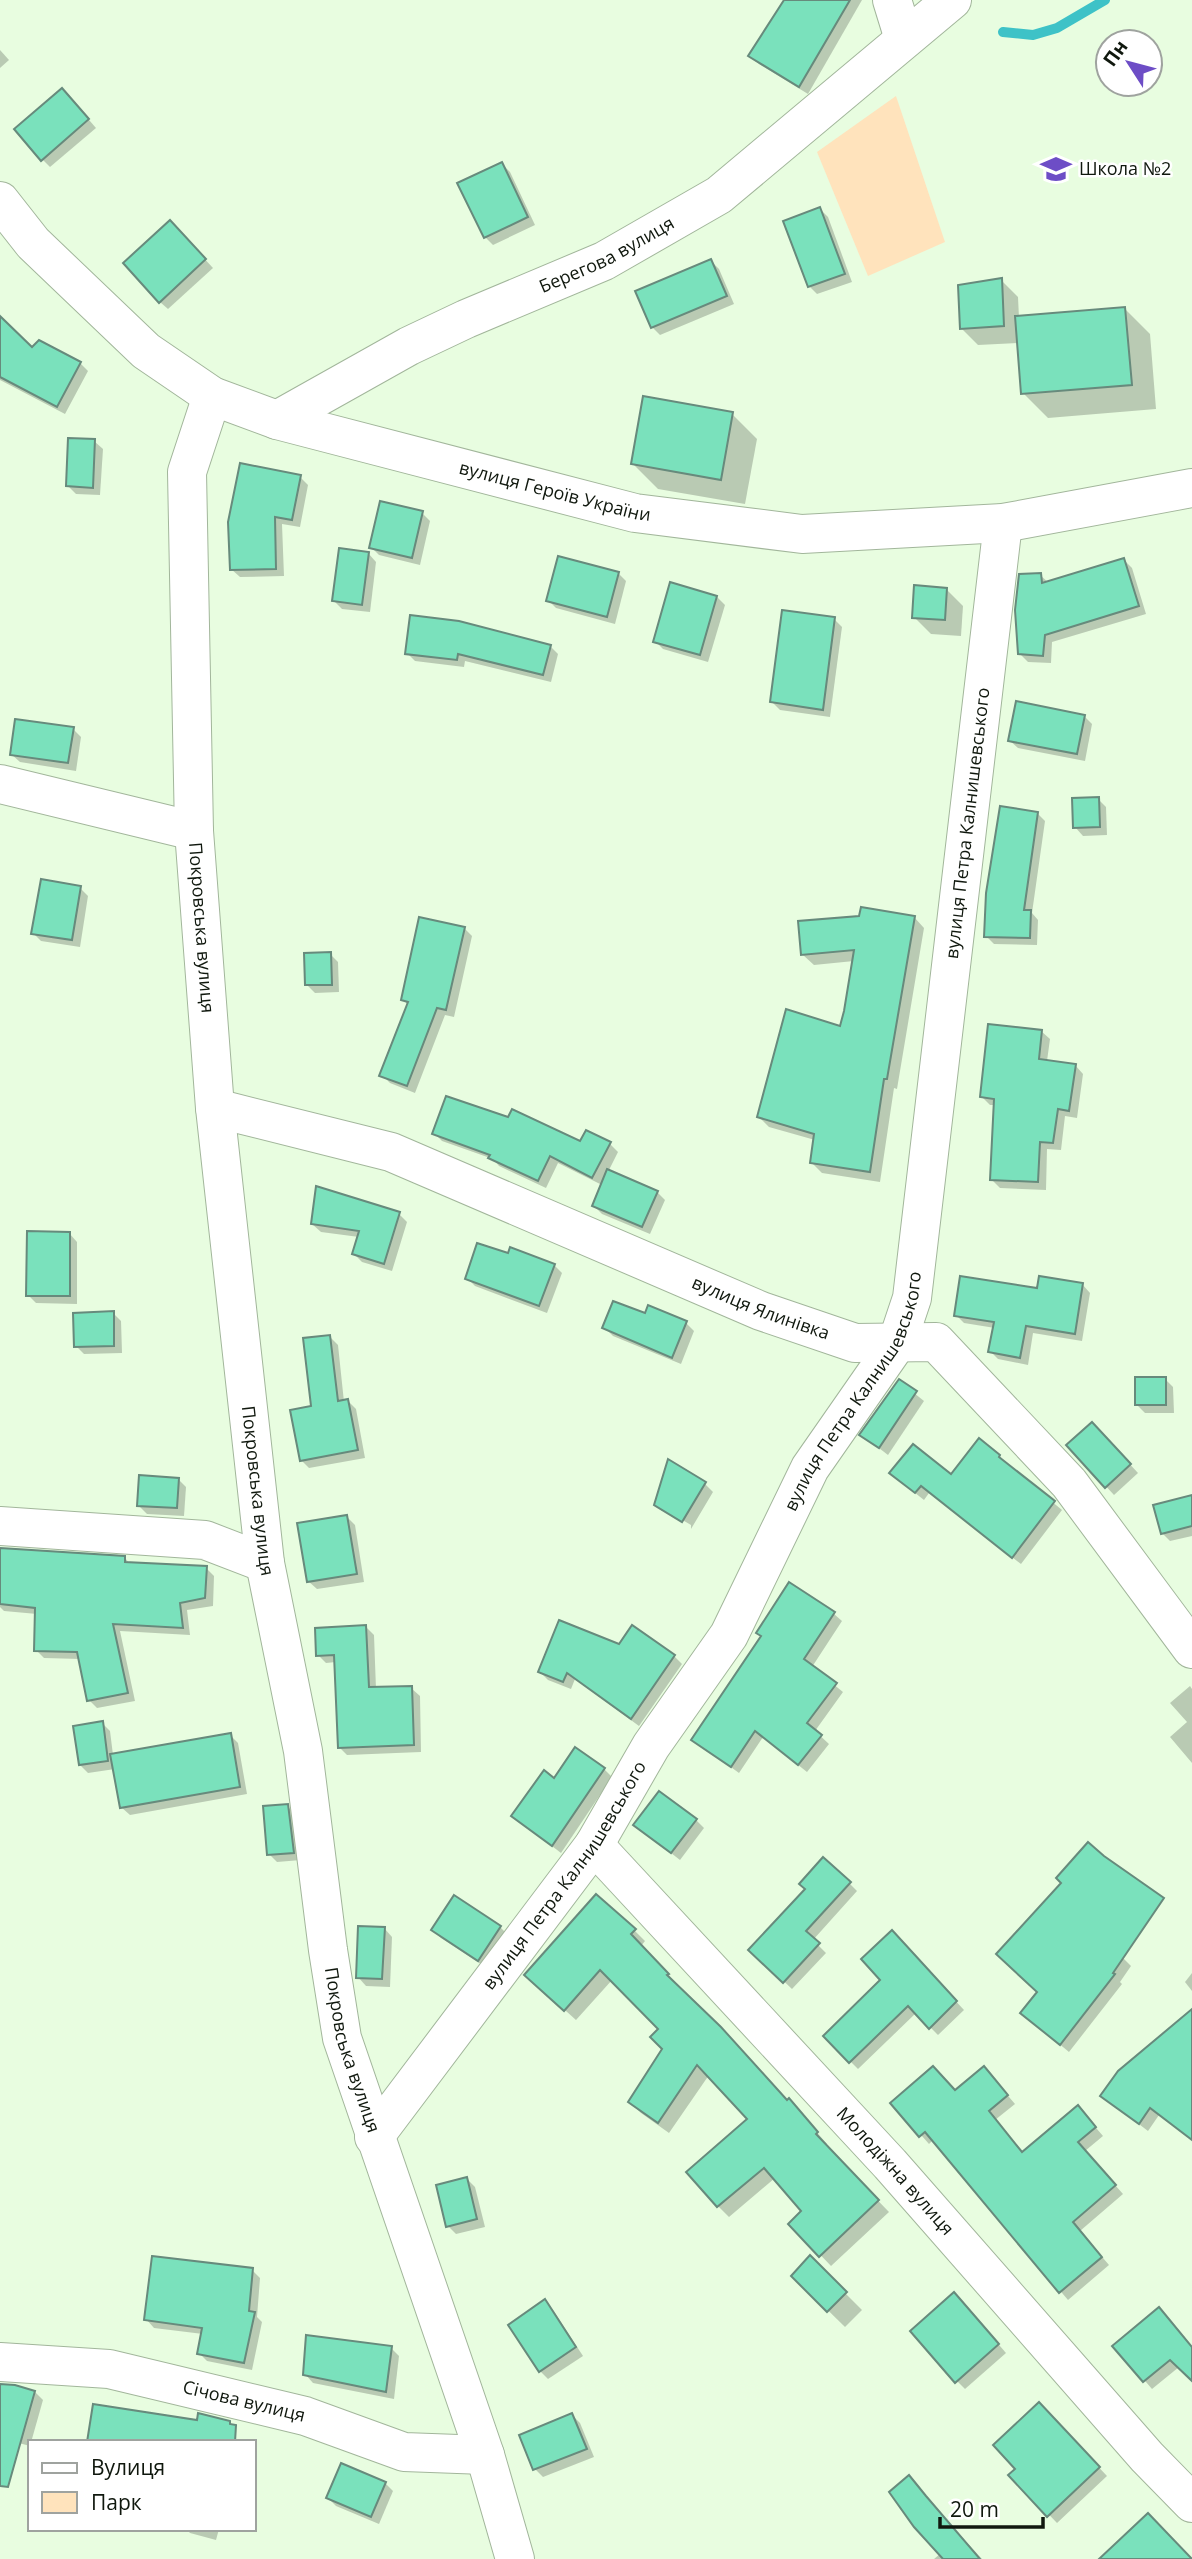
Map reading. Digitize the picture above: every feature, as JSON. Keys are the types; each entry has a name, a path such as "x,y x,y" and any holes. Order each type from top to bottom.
{"street":[{"path":"892,0 904,39"},
{"name":"Берегова вулиця","path":"277,420 409,346 604,261 719,195 952,0"},
{"name":"вулиця Героїв України","path":"0,201 33,243 146,351 212,396 277,420 635,513 802,534 1003,523 1192,488"},
{"name":"Покровська вулиця","path":"212,396 187,472 194,831 215,1108 265,1563 303,1751 342,2038 485,2455 515,2559"},
{"name":"вулиця Петра Калнишевського","path":"374,2137 594,1845 651,1746 729,1635 810,1468 897,1343 912,1298 1003,523"},
{"path":"0,784 194,831"},
{"name":"вулиця Ялинівка","path":"215,1108 391,1152 761,1311 855,1343 936,1342 1069,1483 1192,1649"},
{"path":"0,1526 205,1540 265,1563"},
{"name":"Молодіжна вулиця","path":"594,1845 890,2164 1147,2457 1192,2503"},
{"name":"Січова вулиця","path":"0,2362 109,2369 305,2416 404,2452 485,2455"}],"green space":[{"path":"896,96 945,242 868,276 817,152"}],"building":[{"path":"784,0 850,0 799,87 748,56"},
{"path":"62,88 89,119 41,161 14,129"},
{"path":"502,162 528,217 484,238 457,183"},
{"path":"820,207 845,274 808,287 783,221"},
{"path":"170,220 206,259 159,303 123,263"},
{"path":"711,259 727,296 651,328 635,291"},
{"path":"1002,278 1004,326 960,329 958,285"},
{"path":"1125,307 1132,385 1021,394 1015,316"},
{"path":"0,316 32,347 39,340 81,362 57,407 0,377"},
{"path":"643,396 733,412 721,480 631,464"},
{"path":"68,438 95,439 93,488 66,486"},
{"path":"240,463 301,475 292,520 275,517 276,569 230,570 228,522"},
{"path":"380,501 423,511 412,558 369,548"},
{"path":"339,548 369,552 362,605 332,601"},
{"path":"558,556 619,572 607,617 546,601"},
{"path":"1124,558 1139,606 1045,635 1043,656 1018,654 1015,610 1019,574 1041,573 1042,583"},
{"path":"670,582 717,596 700,655 653,642"},
{"path":"914,585 947,588 945,620 912,618"},
{"path":"782,610 835,617 823,710 770,702"},
{"path":"410,615 459,621 551,645 543,675 458,654 457,660 405,654"},
{"path":"1016,701 1085,715 1077,754 1008,741"},
{"path":"15,719 74,727 68,763 10,755"},
{"path":"1099,797 1100,827 1073,828 1072,798"},
{"path":"1000,806 1038,812 1024,910 1031,910 1030,938 984,937 986,893"},
{"path":"41,879 81,886 72,940 31,934"},
{"path":"861,907 915,916 887,1079 884,1079 870,1172 810,1163 814,1134 757,1117 786,1009 840,1026 844,1011 854,950 801,955 798,921 859,916"},
{"path":"419,917 465,927 446,1010 437,1008 407,1086 379,1076 408,1002 401,1000"},
{"path":"331,952 332,985 305,985 304,953"},
{"path":"988,1024 1042,1030 1039,1059 1076,1064 1069,1111 1058,1109 1053,1143 1040,1142 1038,1182 990,1180 994,1099 980,1097"},
{"path":"446,1096 508,1117 512,1109 580,1141 586,1130 611,1142 592,1178 550,1156 538,1181 488,1158 490,1155 432,1134"},
{"path":"607,1169 658,1191 642,1227 592,1206"},
{"path":"316,1186 400,1212 384,1264 352,1254 359,1231 311,1224"},
{"path":"27,1231 70,1232 70,1296 26,1296"},
{"path":"477,1243 508,1253 510,1247 555,1264 539,1306 465,1279"},
{"path":"960,1276 1037,1288 1039,1276 1083,1283 1075,1334 1026,1326 1020,1358 988,1352 994,1322 954,1316"},
{"path":"613,1301 645,1313 648,1305 687,1321 672,1358 602,1328"},
{"path":"114,1311 114,1346 74,1347 73,1313"},
{"path":"330,1335 338,1401 348,1399 358,1450 300,1461 290,1410 311,1406 303,1338"},
{"path":"1135,1377 1166,1377 1166,1405 1135,1405"},
{"path":"899,1379 917,1391 879,1448 859,1435"},
{"path":"1092,1422 1131,1464 1105,1488 1066,1445"},
{"path":"979,1438 1055,1501 1012,1558 921,1486 915,1493 889,1473 913,1444 951,1474"},
{"path":"668,1459 706,1482 682,1522 654,1505"},
{"path":"139,1475 179,1478 177,1508 137,1506"},
{"path":"1192,1495 1192,1526 1161,1534 1153,1505"},
{"path":"347,1515 357,1574 307,1582 297,1523"},
{"path":"0,1548 125,1556 125,1562 207,1566 205,1598 180,1603 183,1628 113,1624 128,1693 87,1701 77,1652 34,1651 35,1608 0,1604"},
{"path":"789,1582 835,1612 804,1659 837,1683 807,1723 822,1735 798,1765 755,1731 731,1767 691,1740 761,1636 756,1633"},
{"path":"559,1620 619,1644 632,1625 675,1655 631,1719 567,1673 563,1682 538,1672"},
{"path":"366,1625 369,1687 412,1686 414,1745 338,1748 334,1655 316,1656 315,1628"},
{"path":"103,1721 108,1761 79,1765 73,1726"},
{"path":"231,1733 240,1787 120,1808 110,1754"},
{"path":"575,1747 605,1768 552,1846 511,1816 544,1770 554,1778"},
{"path":"659,1791 697,1819 671,1853 633,1825"},
{"path":"288,1804 294,1853 267,1855 263,1806"},
{"path":"1088,1842 1164,1898 1113,1973 1115,1974 1060,2045 1020,2013 1037,1992 996,1954 1061,1883 1056,1878"},
{"path":"823,1857 851,1882 806,1931 820,1943 783,1983 748,1950 805,1889 799,1884"},
{"path":"596,1894 636,1929 631,1934 669,1974 667,1975 721,2027 787,2100 789,2098 818,2132 816,2134 879,2200 819,2257 788,2224 801,2211 764,2168 717,2207 686,2172 747,2119 697,2065 658,2123 628,2102 662,2049 650,2037 658,2029 600,1970 564,2011 524,1975"},
{"path":"454,1895 501,1926 478,1961 431,1930"},
{"path":"358,1926 385,1927 382,1979 356,1978"},
{"path":"892,1930 957,2001 929,2029 908,2006 849,2063 823,2036 880,1980 861,1959"},
{"path":"1192,2009 1192,2140 1150,2108 1139,2124 1100,2096 1118,2071"},
{"path":"933,2066 955,2090 984,2066 1008,2095 989,2111 1022,2152 1078,2105 1096,2127 1078,2142 1116,2185 1073,2222 1102,2257 1059,2293 925,2132 919,2137 890,2103"},
{"path":"467,2177 477,2219 446,2227 436,2185"},
{"path":"810,2255 847,2292 827,2312 791,2276"},
{"path":"152,2256 253,2268 249,2311 255,2312 244,2363 197,2354 202,2328 144,2320"},
{"path":"954,2292 999,2344 955,2383 910,2331"},
{"path":"545,2299 576,2347 539,2372 508,2325"},
{"path":"1159,2307 1192,2347 1192,2381 1170,2360 1143,2382 1112,2346"},
{"path":"306,2335 392,2346 386,2392 303,2375"},
{"path":"0,2384 35,2391 8,2487 0,2486"},
{"path":"1039,2402 1100,2467 1047,2517 1008,2475 1015,2469 993,2445"},
{"path":"93,2404 197,2420 198,2413 236,2425 235,2440 87,2440"},
{"path":"572,2413 587,2449 533,2470 519,2435"},
{"path":"341,2463 386,2482 371,2517 326,2498"},
{"path":"909,2475 980,2559 943,2559 914,2527 889,2492"},
{"path":"1148,2513 1192,2559 1099,2559"}],"waterway":[{"path":"1003,32 1033,35 1057,28 1105,0"}],"place":[{"name":"Школа №2","path":"1056,169"}]}
